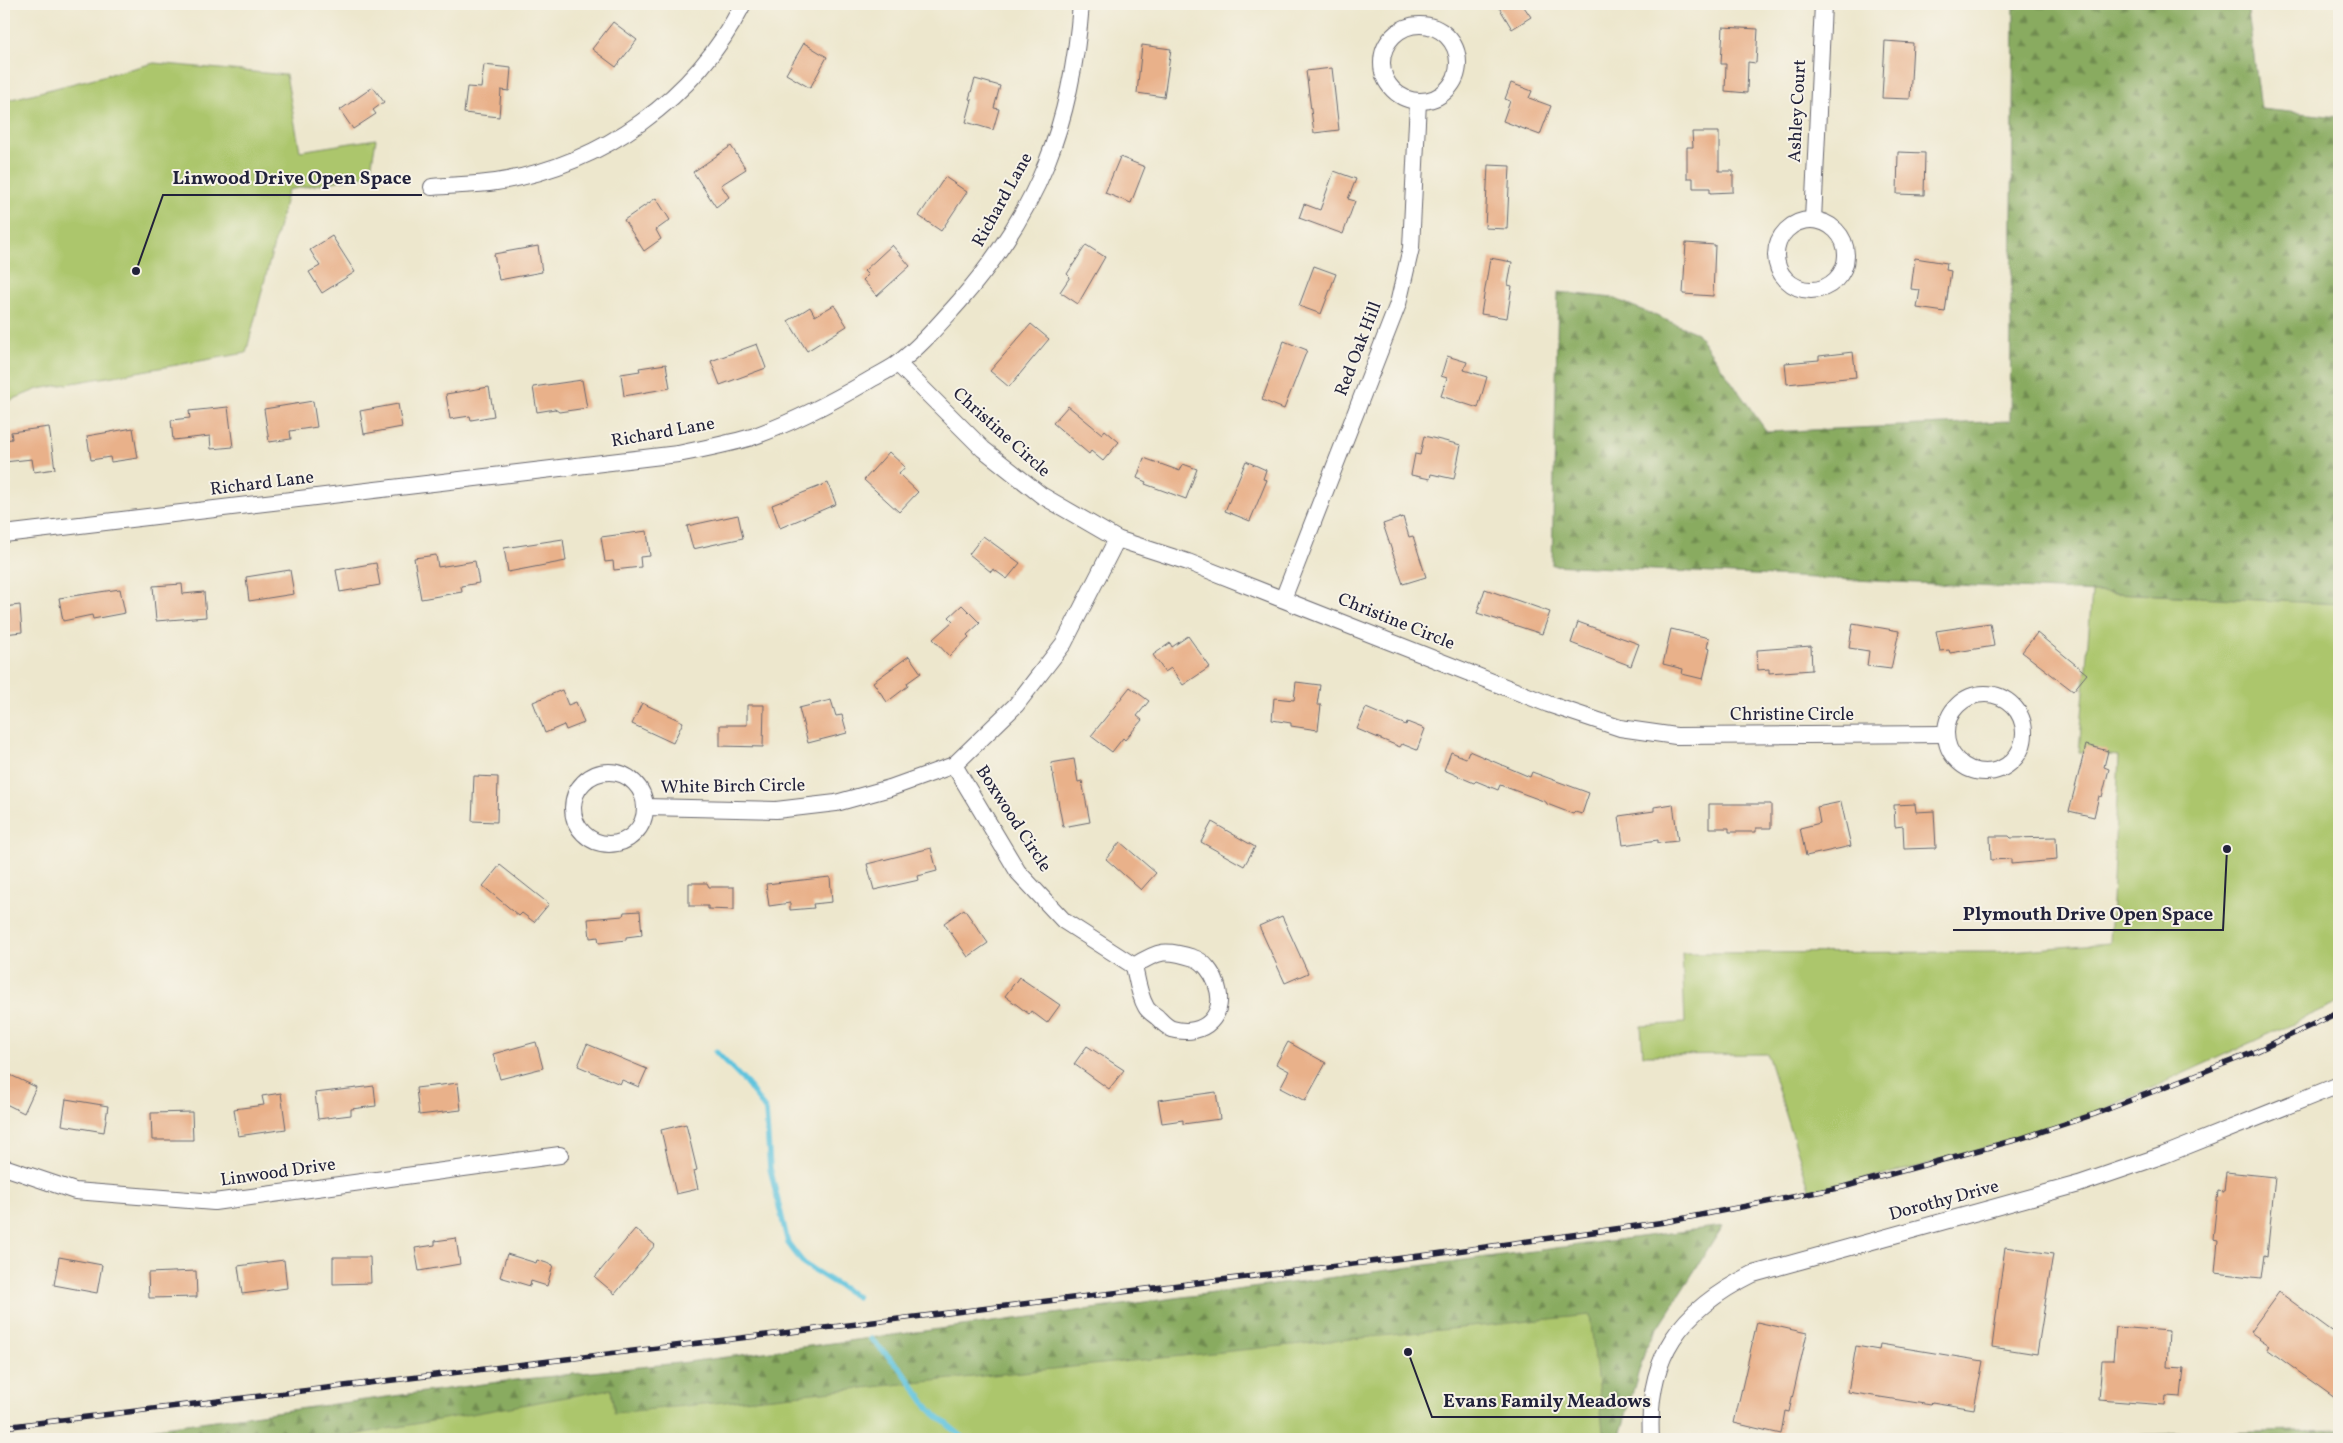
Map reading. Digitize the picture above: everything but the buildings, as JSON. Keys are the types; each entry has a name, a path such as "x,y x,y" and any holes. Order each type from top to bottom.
{"street":[{"path":"432,187 497,182 558,167 598,150 636,128 675,96 706,61 734,22 743,4"},
{"name":"Richard Lane","path":"4,534 678,454 752,437 803,415 898,364 941,323 988,268 1013,232 1048,163 1068,98 1078,46 1082,4"},
{"name":"Ashley Court","path":"1813,220 1823,4"},
{"path":"1415,25 1436,28 1447,37 1456,53 1458,65 1453,82 1446,91 1433,99 1418,101 1402,96 1392,89 1384,74 1383,56 1387,45 1399,32 1415,25"},
{"name":"Red Oak Hill","path":"1283,599 1398,304 1411,248 1418,101"},
{"path":"1813,220 1824,223 1834,229 1841,238 1845,249 1842,271 1830,284 1814,290 1802,289 1792,284 1783,276 1778,267 1776,255 1778,244 1787,230 1802,221 1813,220"},
{"name":"Christine Circle","path":"898,364 983,449 1019,478 1041,495 1117,539 1188,562 1548,704 1620,728 1676,736 1946,734"},
{"name":"White Birch Circle","path":"645,808 776,810 836,803 890,788 954,764 1016,705 1064,643 1117,539"},
{"path":"1985,694 1997,696 2008,702 2017,711 2022,723 2023,736 2020,748 2013,760 2003,767 1990,772 1971,769 1955,758 1948,747 1946,734 1947,722 1952,710 1961,701 1972,695 1985,694"},
{"name":"Boxwood Circle","path":"954,764 1018,872 1064,921 1134,966"},
{"name":"White Birch Circle","path":"606,772 623,774 633,781 643,796 645,808 642,822 636,832 624,841 610,844 598,842 585,835 576,823 573,808 580,786 589,778 606,772"},
{"path":"1175,952 1199,960 1214,976 1220,994 1219,1012 1211,1022 1191,1032 1170,1029 1146,1008 1134,966 1154,954 1175,952"},
{"name":"Dorothy Drive","path":"1651,1439 1650,1411 1653,1386 1666,1351 1680,1328 1700,1306 1727,1287 1753,1274 1796,1261 2079,1184 2164,1155 2339,1085"},
{"name":"Linwood Drive","path":"4,1167 75,1191 214,1202 560,1154"}],"green space":[{"path":"2014,4 2247,4 2261,109 2339,117 2339,604 1552,565 1558,292 1613,298 1697,333 1767,432 2010,421"},
{"path":"154,63 286,75 300,151 376,139 370,175 288,190 246,353 38,389 4,403 4,101"},
{"path":"2092,592 2339,604 2339,1002 2095,1114 1940,1162 1810,1191 1767,1054 1643,1055 1641,1026 1685,1023 1682,953 1999,952 2110,943 2119,756 2079,752"},
{"path":"1723,1226 1646,1347 1621,1432 1623,1439 74,1439 506,1381 688,1362"},
{"path":"1590,1315 1604,1439 331,1439 611,1389 614,1413"},
{"path":"2339,1430 2339,1439 1974,1439"}],"waterway":[{"path":"716,1052 748,1085 766,1111 770,1168 788,1243 804,1264 857,1297"},
{"path":"871,1339 901,1369 931,1411 965,1439"}],"railway":[{"path":"4,1427 1428,1255 1665,1222 1843,1187 2019,1139 2095,1114 2257,1051 2339,1012"}],"place":[{"name":"Linwood Drive Open Space","path":"136,271"},
{"name":"Plymouth Drive Open Space","path":"2227,849"},
{"name":"Evans Family Meadows","path":"1408,1352"}]}
